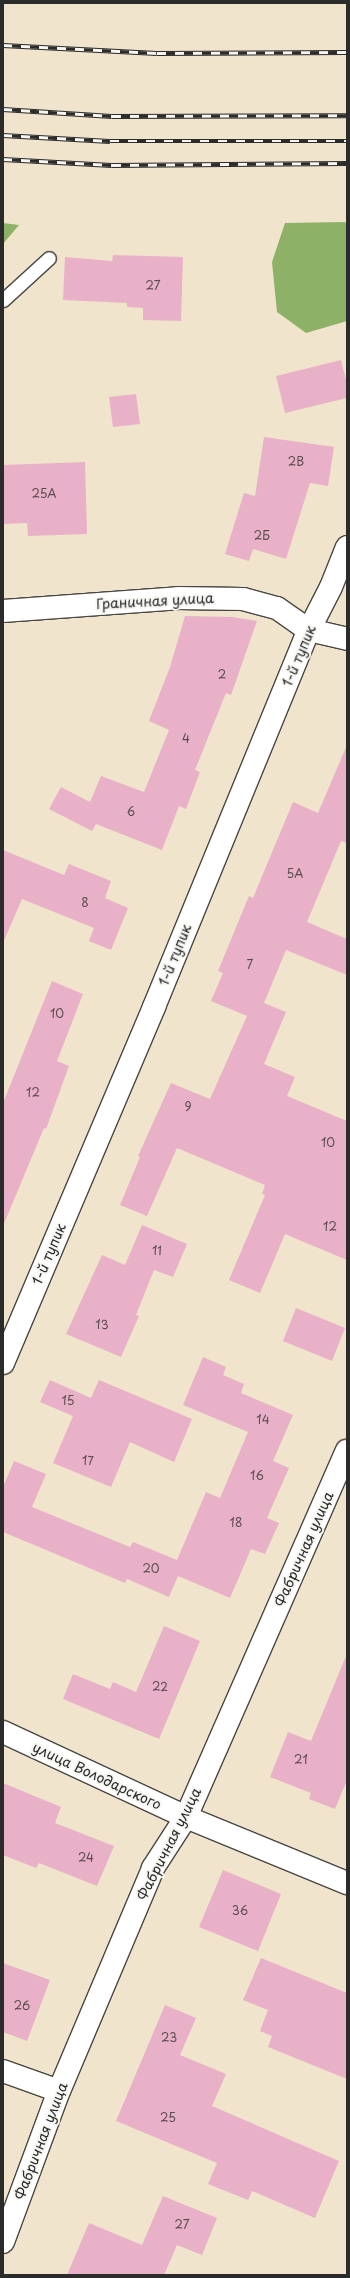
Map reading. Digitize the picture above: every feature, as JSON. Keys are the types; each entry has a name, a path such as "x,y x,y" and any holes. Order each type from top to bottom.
{"street":[{"name":"1-й тупик","path":"3,1363 154,1006 309,630 331,587 347,547"},
{"name":"Граничная улица","path":"3,611 178,598 243,599 277,608 309,630 347,639"},
{"name":"Фабричная улица","path":"3,2242 59,2091 154,1868 186,1817 347,1451"},
{"name":"улица Володарского","path":"3,1732 186,1817 347,1883"},
{"path":"3,2070 59,2091"}],"lane":[{"path":"3,300 49,258"}],"green space":[{"path":"345,222 347,225 347,321 306,333 277,312 272,262 285,223"},
{"path":"3,223 19,225 3,244"}],"building":[{"path":"113,255 183,257 181,321 143,320 143,308 127,307 127,303 63,300 65,257 112,261"},
{"path":"341,360 347,384 347,398 285,413 276,376"},
{"path":"136,394 140,424 113,427 109,397"},
{"path":"264,437 334,447 328,486 310,483 286,559 253,549 249,561 225,554 244,493 255,496"},
{"path":"85,462 87,534 28,536 27,523 3,524 3,465"},
{"path":"185,616 232,617 257,621 231,695 226,693 195,770 200,772 186,809 179,806 162,850 96,824 92,831 49,809 61,787 90,802 101,776 144,792 169,730 149,721 170,667"},
{"path":"347,745 347,843 341,841 307,922 347,939 347,975 286,950 264,1003 286,1012 264,1064 295,1077 287,1096 347,1121 347,1260 285,1234 260,1293 229,1280 265,1195 262,1194 265,1185 177,1148 147,1216 120,1205 140,1157 138,1156 171,1083 210,1099 247,1016 211,1001 223,973 218,971 249,896 253,898 293,802 318,813"},
{"path":"3,850 64,875 69,864 111,881 105,898 128,908 111,950 89,941 94,928 22,899 3,943"},
{"path":"52,981 83,994 57,1061 69,1066 46,1129 44,1128 3,1226 3,1103"},
{"path":"142,1225 187,1244 173,1277 154,1270 136,1315 139,1316 121,1357 66,1334 102,1255 125,1265"},
{"path":"296,1308 345,1328 332,1361 283,1341"},
{"path":"203,1357 226,1367 223,1375 244,1384 241,1393 293,1415 273,1461 289,1468 267,1518 279,1523 265,1554 251,1549 230,1598 178,1576 169,1597 127,1579 125,1583 3,1532 3,1487 14,1461 46,1474 32,1507 130,1547 133,1542 177,1560 206,1492 220,1498 248,1432 183,1405"},
{"path":"50,1380 91,1398 99,1380 192,1419 174,1462 130,1442 111,1487 53,1463 73,1416 40,1402"},
{"path":"164,1626 200,1641 159,1739 63,1699 73,1674 110,1689 113,1682 136,1692"},
{"path":"346,1656 347,1780 335,1809 309,1799 311,1793 270,1777 288,1732 311,1741"},
{"path":"3,1783 61,1807 55,1823 114,1846 97,1886 39,1863 36,1868 3,1855"},
{"path":"223,1870 281,1894 258,1951 199,1927"},
{"path":"261,1958 347,1993 347,2079 268,2047 272,2036 260,2031 268,2010 243,2000"},
{"path":"3,1963 50,1980 27,2041 3,2032"},
{"path":"165,2005 196,2018 180,2055 226,2074 212,2106 339,2161 315,2218 252,2191 248,2200 208,2184 217,2163 116,2121"},
{"path":"163,2196 217,2218 202,2255 177,2245 164,2275 67,2275 89,2223 142,2245"}],"railway":[{"path":"3,45 157,53 347,52"},
{"path":"3,109 112,116 347,115"},
{"path":"3,135 110,141 347,141"},
{"path":"3,159 112,165 347,163"}]}
